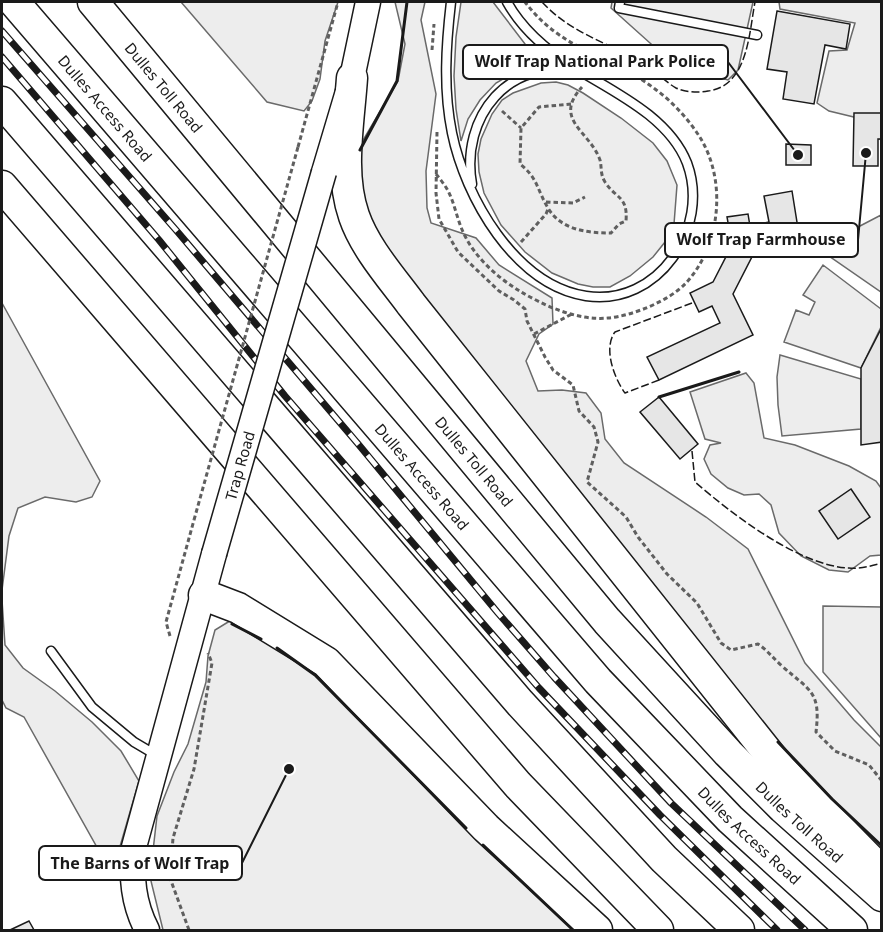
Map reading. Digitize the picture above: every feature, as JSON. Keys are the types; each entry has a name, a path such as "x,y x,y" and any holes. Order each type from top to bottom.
{"highway":[{"name":"Dulles Access Road","path":"14,2 598,681 730,819 852,930"},
{"name":"Dulles Toll Road","path":"93,2 607,621 728,753 783,808 882,896"},
{"path":"352,78 346,183 353,215 364,239 411,304 782,769 882,872"},
{"path":"2,102 520,703 664,859 739,930"},
{"path":"2,186 518,785 658,930"},
{"path":"204,595 238,608 326,662 486,828 597,930"}],"main road":[{"name":"Trap Road","path":"147,930 134,895 132,871 134,847 214,554 352,78 368,2"}],"lane":[{"path":"451,2 446,49 447,98 452,131 460,167 488,220 512,252 528,267 564,291 584,296 614,296 657,275 683,244 690,225 693,201 692,181 686,161 675,143 656,121 629,100 573,67 546,47 526,28 507,2"},
{"path":"620,2 619,8 757,35"},
{"path":"474,194 468,166 471,140 479,117 490,100 516,80 534,73 572,72 592,77"},
{"path":"51,651 92,707 134,742 159,757"}],"path":[{"path":"194,520 338,2"},
{"path":"525,2 555,34 655,88 671,102 701,139 710,158"},
{"path":"432,51 434,21"},
{"path":"592,77 579,89 571,104 571,120 600,161 598,177"},
{"path":"490,100 521,128"},
{"path":"571,104 539,106 521,128 520,164 531,173 548,209 564,225 591,233 611,233 626,220 627,209 623,200 606,184 600,173"},
{"path":"437,123 436,193 439,219 458,252 500,291 525,309 527,321 553,370 573,385 579,411 594,427 598,442 587,482 631,522 638,537 667,574 697,603 721,643 731,650 758,644 767,650 782,666 803,681 810,690 818,705 816,732 835,751 868,765 882,781"},
{"path":"546,202 573,203 585,197"},
{"path":"512,252 548,209"},
{"path":"534,333 572,314"}],"shaded area":[{"path":"181,2 338,2 325,41 320,79 312,101 304,111 267,102"},
{"path":"395,2 425,2 421,20 436,94 426,171 427,208 431,223 476,238 499,265 552,298 553,324 539,334 526,361 538,391 562,390 586,393 601,413 605,439 624,463 706,517 748,549 805,663 854,720 881,747 881,846 765,729 723,679 369,227 355,154 398,81 405,44"},
{"path":"461,2 493,2 525,44 550,64 515,72 496,83 480,100 468,119 461,141 454,76"},
{"path":"612,2 753,2 738,70 728,80 697,72 660,52 611,8"},
{"path":"779,2 881,2 881,141 874,126 862,119 829,111 817,103 829,51 847,50 855,23 780,9"},
{"path":"556,82 583,93 653,143 667,161 677,185 674,224 665,242 653,257 630,276 610,287 578,284 552,273 525,252 501,225 484,193 478,154 481,139 492,114 502,100 513,93 541,83"},
{"path":"881,215 881,292 829,256 844,238"},
{"path":"823,265 881,309 881,327 861,368 784,342 796,310 809,315 815,302 803,295"},
{"path":"2,303 100,481 92,497 76,502 45,497 18,508 9,536 2,590"},
{"path":"780,355 861,379 861,429 782,436 777,377"},
{"path":"746,373 754,383 764,438 795,445 849,466 876,481 881,488 881,555 870,556 848,572 829,570 801,556 779,533 771,505 759,494 744,495 728,488 711,474 704,459 710,445 721,443 705,439 690,392"},
{"path":"2,600 5,645 23,668 92,722 121,751 139,781 112,874 24,717 6,708 2,700"},
{"path":"823,606 881,607 881,738 823,672"},
{"path":"233,619 327,680 579,930 163,930 150,877 157,816 188,744 206,682 208,656 215,630"}],"building":[{"path":"777,11 850,24 846,49 825,45 814,104 783,99 787,72 767,69"},
{"path":"854,113 882,113 882,139 878,139 878,166 853,166"},
{"path":"786,144 811,145 811,165 786,165"},
{"path":"792,191 800,241 756,249 733,294 753,335 659,380 647,357 720,323 712,306 699,312 690,293 713,282 732,245 727,217 748,214 750,226 769,222 764,196"},
{"path":"882,327 882,442 861,445 861,368"},
{"path":"659,397 698,444 680,459 640,412"},
{"path":"851,489 870,517 838,539 819,511"},
{"path":"29,921 34,930 10,930"}],"railway":[{"path":"2,31 176,230 554,677 671,803 805,930"},
{"path":"2,57 159,240 285,396 539,688 660,815 777,930"}],"fence":[{"path":"542,2 562,20 648,67 669,84 676,88 696,92 721,87 739,69 748,42 755,2"},
{"path":"659,380 625,393 611,363 612,339 615,332 692,303"},
{"path":"692,451 695,482 728,509 767,536 809,558 830,565 857,568 882,563"}],"wall":[{"path":"360,150 397,81 407,2"},
{"path":"659,397 739,372"},
{"path":"232,624 261,639"},
{"path":"277,648 315,675 466,828"},
{"path":"778,742 832,799 882,846"},
{"path":"483,845 573,930"}],"place":[{"name":"Wolf Trap Farmhouse","path":"866,153"},
{"name":"Wolf Trap National Park Police","path":"798,155"},
{"name":"The Barns of Wolf Trap","path":"289,769"}]}
